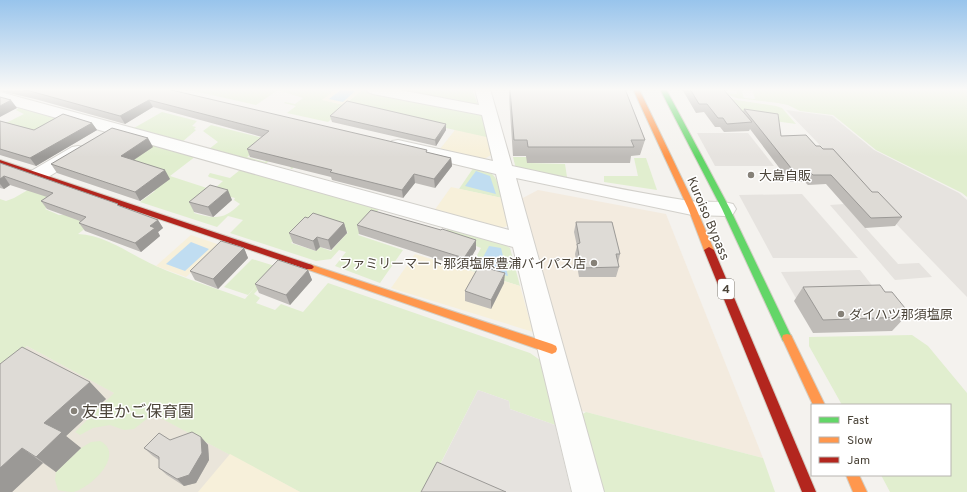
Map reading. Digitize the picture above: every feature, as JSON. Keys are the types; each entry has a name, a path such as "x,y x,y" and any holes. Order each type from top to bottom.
{"main road":[{"name":"Kuroiso Bypass","path":"647,112 692,208 809,492"},
{"name":"Kuroiso Bypass","path":"675,112 714,189 726,209 819,404"},
{"path":"0,162 552,349"},
{"path":"852,476 860,492"}],"street":[{"path":"54,112 524,242"},
{"path":"490,112 588,492"},
{"path":"38,175 115,129"},
{"path":"382,141 506,171 692,208 726,209"}],"shaded area":[{"path":"788,112 832,116 874,150 959,193 967,200 967,297"},
{"path":"697,133 748,133 774,166 715,166"},
{"path":"538,190 666,214 763,458 578,410 519,200"},
{"path":"802,194 858,258 773,258 739,195"},
{"path":"844,204 898,264 919,263 932,277 895,280 830,205"},
{"path":"860,270 881,297 797,300 781,272"},
{"name":"友里かご保育園","path":"27,346 300,492 0,492 0,367"},
{"path":"478,390 509,401 510,409 555,425 571,492 490,492 438,469"}],"green space":[{"path":"20,112 38,112 68,120 39,137 0,122 8,122 24,114"},
{"path":"162,112 197,121 192,126 196,127 194,129 196,130 182,142 134,128"},
{"path":"288,112 340,112 328,122 287,113"},
{"path":"374,112 467,112 482,115 491,138 454,132 455,130"},
{"path":"737,112 785,112 796,124 739,116"},
{"path":"808,112 967,112 967,197 962,193 876,150 833,115"},
{"path":"211,125 311,150 292,169 290,168 304,154 268,140 247,157 265,162 270,160 264,165 209,149 218,142 203,131"},
{"path":"149,142 196,156 170,176 213,190 223,181 209,177 208,176 210,173 230,178 240,170 379,209 358,235 403,250 380,283 335,266 346,252 339,250 331,259 316,261 230,233 243,220 228,216 217,227 140,202 155,191 109,174","holes":["215,193 235,198 234,200 240,204 229,213 219,217 194,213 194,211","314,222 348,232 331,251 320,247 316,251 291,243"]},
{"path":"513,157 527,157 528,163 565,164 567,177 516,169"},
{"path":"634,158 646,158 657,190 604,182 604,176 638,176"},
{"path":"474,167 494,176 502,198 459,189"},
{"path":"40,183 69,193 45,209 59,215 109,210 78,234 98,238 118,246 167,271 245,299 257,285 248,295 224,287 252,259 278,267 254,294 260,298 256,303 275,310 281,304 303,312 328,283 530,353 540,360 556,421 555,425 510,409 509,401 478,390 426,492 300,492 153,414 134,429 124,430 110,425 93,428 80,435 75,432 114,393 27,346 0,367 0,199 6,201 14,198"},
{"path":"448,228 503,243 510,248 520,286 469,270 481,248 444,233"},
{"path":"912,335 928,346 967,393 967,492 890,492 882,476 951,476 951,404 841,404 809,346 809,337"},
{"path":"586,412 763,458 775,492 602,492 581,415"},
{"path":"100,441 107,447 109,454 108,462 103,470 96,478 80,489 73,492 58,490 55,480 56,472 81,448 91,442"}],"sand":[{"path":"455,130 491,138 493,154 484,159 440,149"},
{"path":"451,187 502,198 509,225 500,229 434,211"},
{"path":"191,235 220,245 186,277 156,266"},
{"path":"415,254 520,286 533,332 391,288"},
{"path":"230,454 300,492 198,492"}],"water":[{"path":"476,171 490,176 496,194 465,186"},
{"path":"191,242 209,249 185,271 166,264"},
{"path":"489,246 501,248 508,276 478,267"}],"building":[{"path":"105,112 127,112 120,116"},
{"path":"195,112 265,112 427,150 426,152 451,158 434,179 414,174 402,190 330,172 332,170 247,149 269,131"},
{"path":"335,112 394,112 446,124 435,140 330,116"},
{"path":"512,112 634,112 645,140 631,140 634,147 528,147 527,140 514,140"},
{"path":"713,112 743,112 752,122 727,124 723,118 718,118"},
{"path":"746,112 778,114 781,136 806,135 816,146 820,146 823,149 833,149 872,192 878,192 902,217 871,218 831,175 813,175 810,172 795,173"},
{"path":"63,114 92,123 30,158 0,149 0,121 34,130"},
{"path":"112,128 148,138 121,156 165,170 135,192 51,164"},
{"path":"0,163 118,204 117,205 158,220 150,226 155,228 135,243 79,223 86,217 41,201 53,193 4,176 0,179"},
{"path":"210,185 228,190 208,207 189,202"},
{"path":"371,210 441,230 442,229 476,240 464,258 357,225"},
{"path":"313,213 344,223 328,240 317,237 313,241 289,233 305,217 308,218"},
{"path":"576,222 612,222 620,254 616,254 619,267 581,268 577,244 580,243"},
{"path":"221,241 244,248 213,279 190,271"},
{"path":"278,260 308,270 286,295 255,284"},
{"path":"479,266 505,273 491,300 465,291"},
{"path":"880,285 885,292 892,292 909,313 902,313 905,317 823,320 803,287"},
{"path":"22,347 90,382 44,423 62,432 36,457 22,448 0,468 0,364"},
{"path":"192,432 201,437 202,453 189,475 177,479 159,468 159,457 144,448 159,433 170,440"},
{"path":"437,462 506,492 421,492"}],"traffic: fast":[{"path":"675,112 726,209 787,338"}],"traffic: slow":[{"path":"647,112 692,208 709,250"},
{"path":"309,267 552,349"},
{"path":"787,338 819,404"},
{"path":"852,476 860,492"}],"traffic: jam":[{"path":"0,162 309,267"},
{"path":"709,250 809,492"}],"place":[{"name":"大島自販","path":"751,175"},
{"name":"ファミリーマート那須塩原豊浦バイパス店","path":"594,263"},
{"name":"ダイハツ那須塩原","path":"841,314"},
{"name":"友里かご保育園","path":"74,411"}]}
